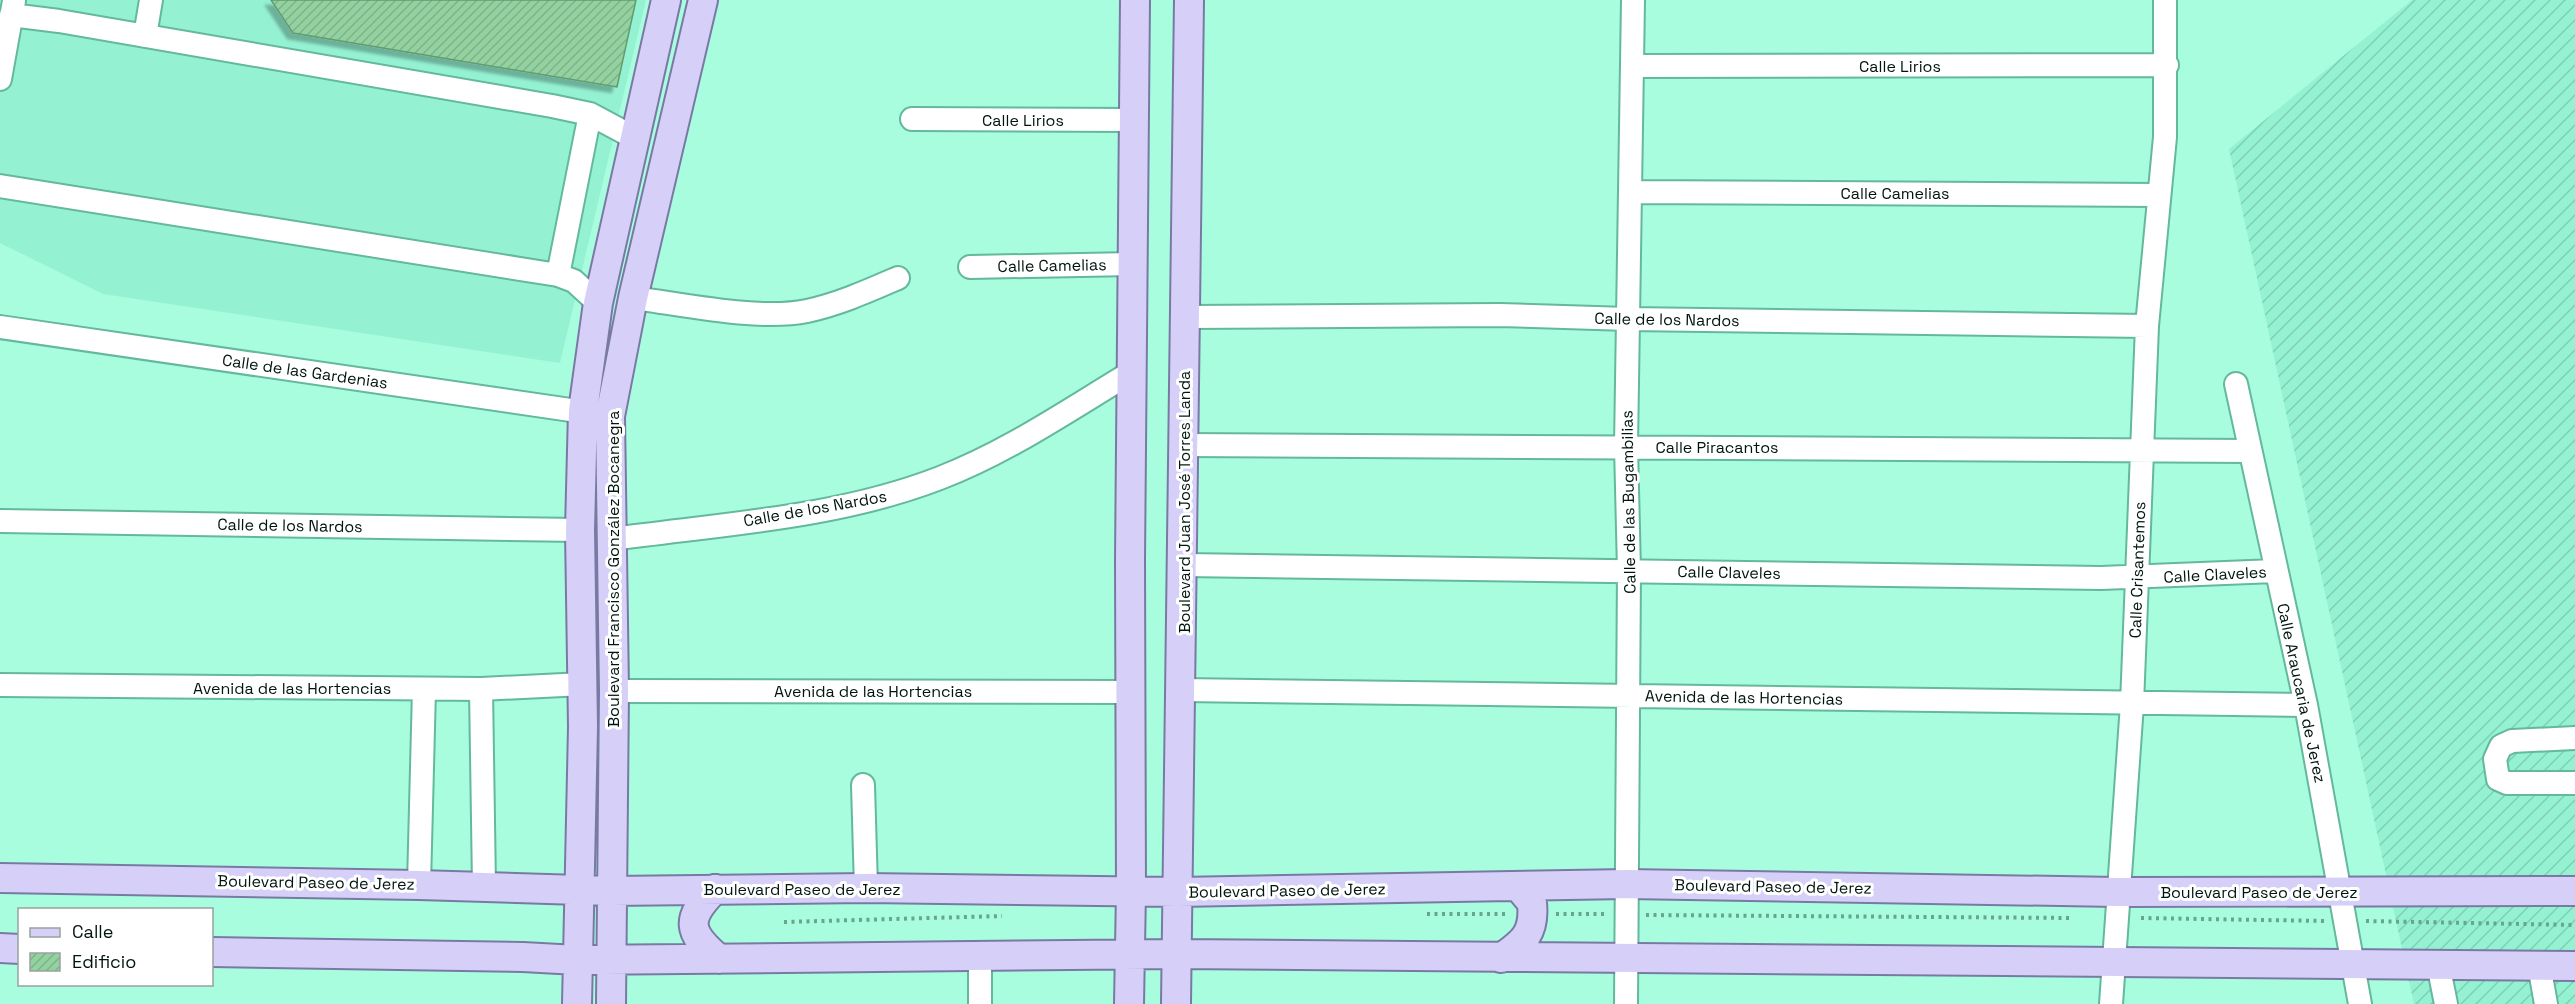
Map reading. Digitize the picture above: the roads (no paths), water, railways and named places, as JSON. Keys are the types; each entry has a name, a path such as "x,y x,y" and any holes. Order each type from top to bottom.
{"main road":[{"name":"Boulevard Francisco González Bocanegra","path":"577,1004 583,684 580,530 597,413 598,303 633,137 666,0"},
{"name":"Boulevard Francisco González Bocanegra","path":"611,1004 614,539 597,413 633,298 703,0"},
{"path":"1129,1004 1135,0"},
{"name":"Boulevard Juan José Torres Landa","path":"1176,1004 1184,565 1189,0"},
{"path":"633,137 654,151 659,183"},
{"name":"Boulevard Paseo de Jerez","path":"0,878 484,886 611,891 866,888 1178,892 1627,884 2116,905 2341,892 2575,891"},
{"path":"1501,958 1519,945 1530,933 1532,903 1518,886"},
{"path":"715,889 695,912 693,921 698,939 718,959"},
{"path":"0,948 18,949"},
{"path":"213,952 524,957 577,960 1177,954 1628,960 2575,966"}],"street":[{"path":"145,36 150,0"},
{"name":"Calle de las Bugambilias","path":"1626,1004 1629,571 1626,446 1633,0"},
{"path":"2165,0 2167,65"},
{"path":"0,80 13,7 145,36 590,114 633,137"},
{"name":"Calle Lirios","path":"1632,66 2167,65"},
{"name":"Calle Crisantemos","path":"2111,1004 2116,905 2132,704 2147,326 2165,137 2167,65"},
{"path":"558,275 590,114"},
{"name":"Calle Lirios","path":"912,119 1134,120"},
{"path":"0,186 558,275 574,281 598,303"},
{"name":"Calle Camelias","path":"1631,192 2158,195"},
{"name":"Calle Camelias","path":"970,267 1133,264"},
{"path":"633,298 779,314 806,311 847,300 898,278"},
{"name":"Calle de los Nardos","path":"1186,317 1511,315 1628,319 2147,326"},
{"name":"Calle de las Gardenias","path":"0,327 597,413"},
{"name":"Calle de los Nardos","path":"614,539 817,511 905,491 942,478 985,458 1132,372"},
{"name":"Calle Araucaria de Jerez","path":"2236,384 2306,705 2360,1004"},
{"name":"Calle Piracantos","path":"1184,445 2250,451"},
{"name":"Calle de los Nardos","path":"0,521 580,530"},
{"name":"Calle Claveles","path":"1184,565 2137,578 2275,571"},
{"name":"Avenida de las Hortencias","path":"0,686 481,689 583,684"},
{"path":"419,885 424,688"},
{"path":"481,689 484,886"},
{"name":"Avenida de las Hortencias","path":"1182,690 2306,705"},
{"name":"Avenida de las Hortencias","path":"614,691 1132,692"},
{"path":"2575,738 2512,741 2501,746 2495,759 2498,779 2507,783 2575,783"},
{"path":"863,785 866,888"},
{"path":"980,957 980,1004"},
{"path":"2438,964 2446,1004"},
{"path":"2539,965 2546,1004"}]}
